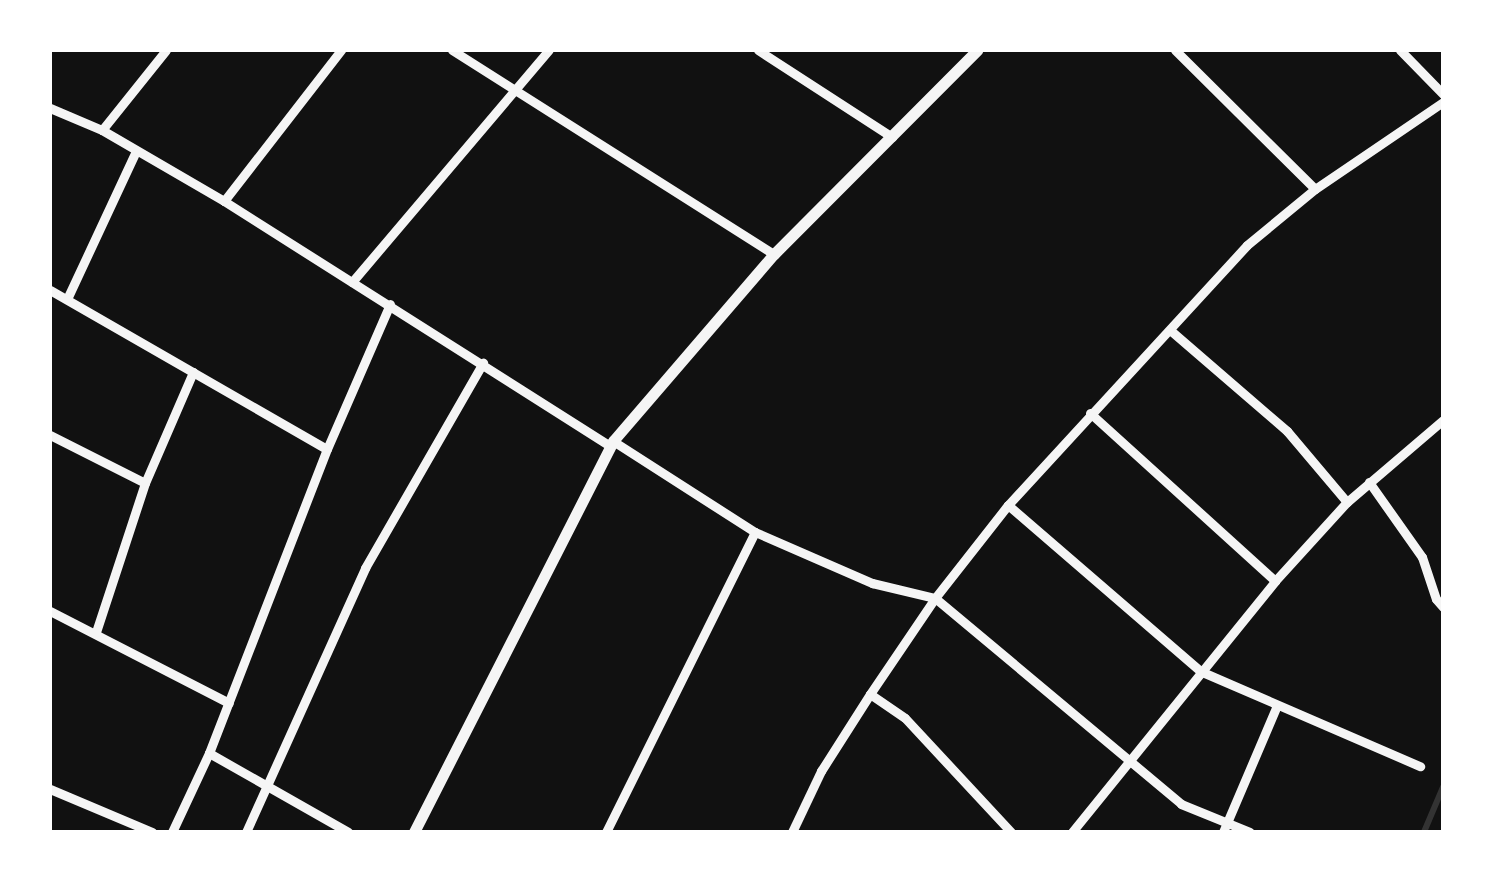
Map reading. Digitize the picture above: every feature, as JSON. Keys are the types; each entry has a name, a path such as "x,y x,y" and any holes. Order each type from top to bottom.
{"street":[{"path":"102,130 166,50"},
{"path":"224,201 341,50"},
{"path":"452,50 774,254"},
{"path":"352,282 549,50"},
{"path":"414,832 611,444 774,254 977,50"},
{"path":"1175,50 1315,188"},
{"path":"792,832 821,771 870,694 935,598 1008,504 1247,245 1315,188 1443,98 1400,50"},
{"path":"766,52 892,137"},
{"path":"50,108 102,130 224,201 755,532 872,583 935,598 1180,804 1224,828 1250,832"},
{"path":"67,299 136,151"},
{"path":"50,290 327,450"},
{"path":"172,832 210,754 327,450 390,304"},
{"path":"1170,330 1288,431 1347,502"},
{"path":"246,832 365,568 483,363"},
{"path":"96,632 145,483 193,372"},
{"path":"1090,412 1275,581"},
{"path":"1072,832 1275,581 1347,502 1443,420"},
{"path":"50,435 145,483"},
{"path":"1369,482 1422,558 1436,600 1443,607"},
{"path":"1008,504 1200,672 1276,708 1420,766"},
{"path":"606,832 755,532"},
{"path":"50,612 96,632 229,703"},
{"path":"870,694 905,718 1011,832"},
{"path":"1224,828 1276,708"},
{"path":"210,754 348,832"},
{"path":"50,789 152,832"}],"waterway":[{"path":"1424,832 1443,787"}]}
